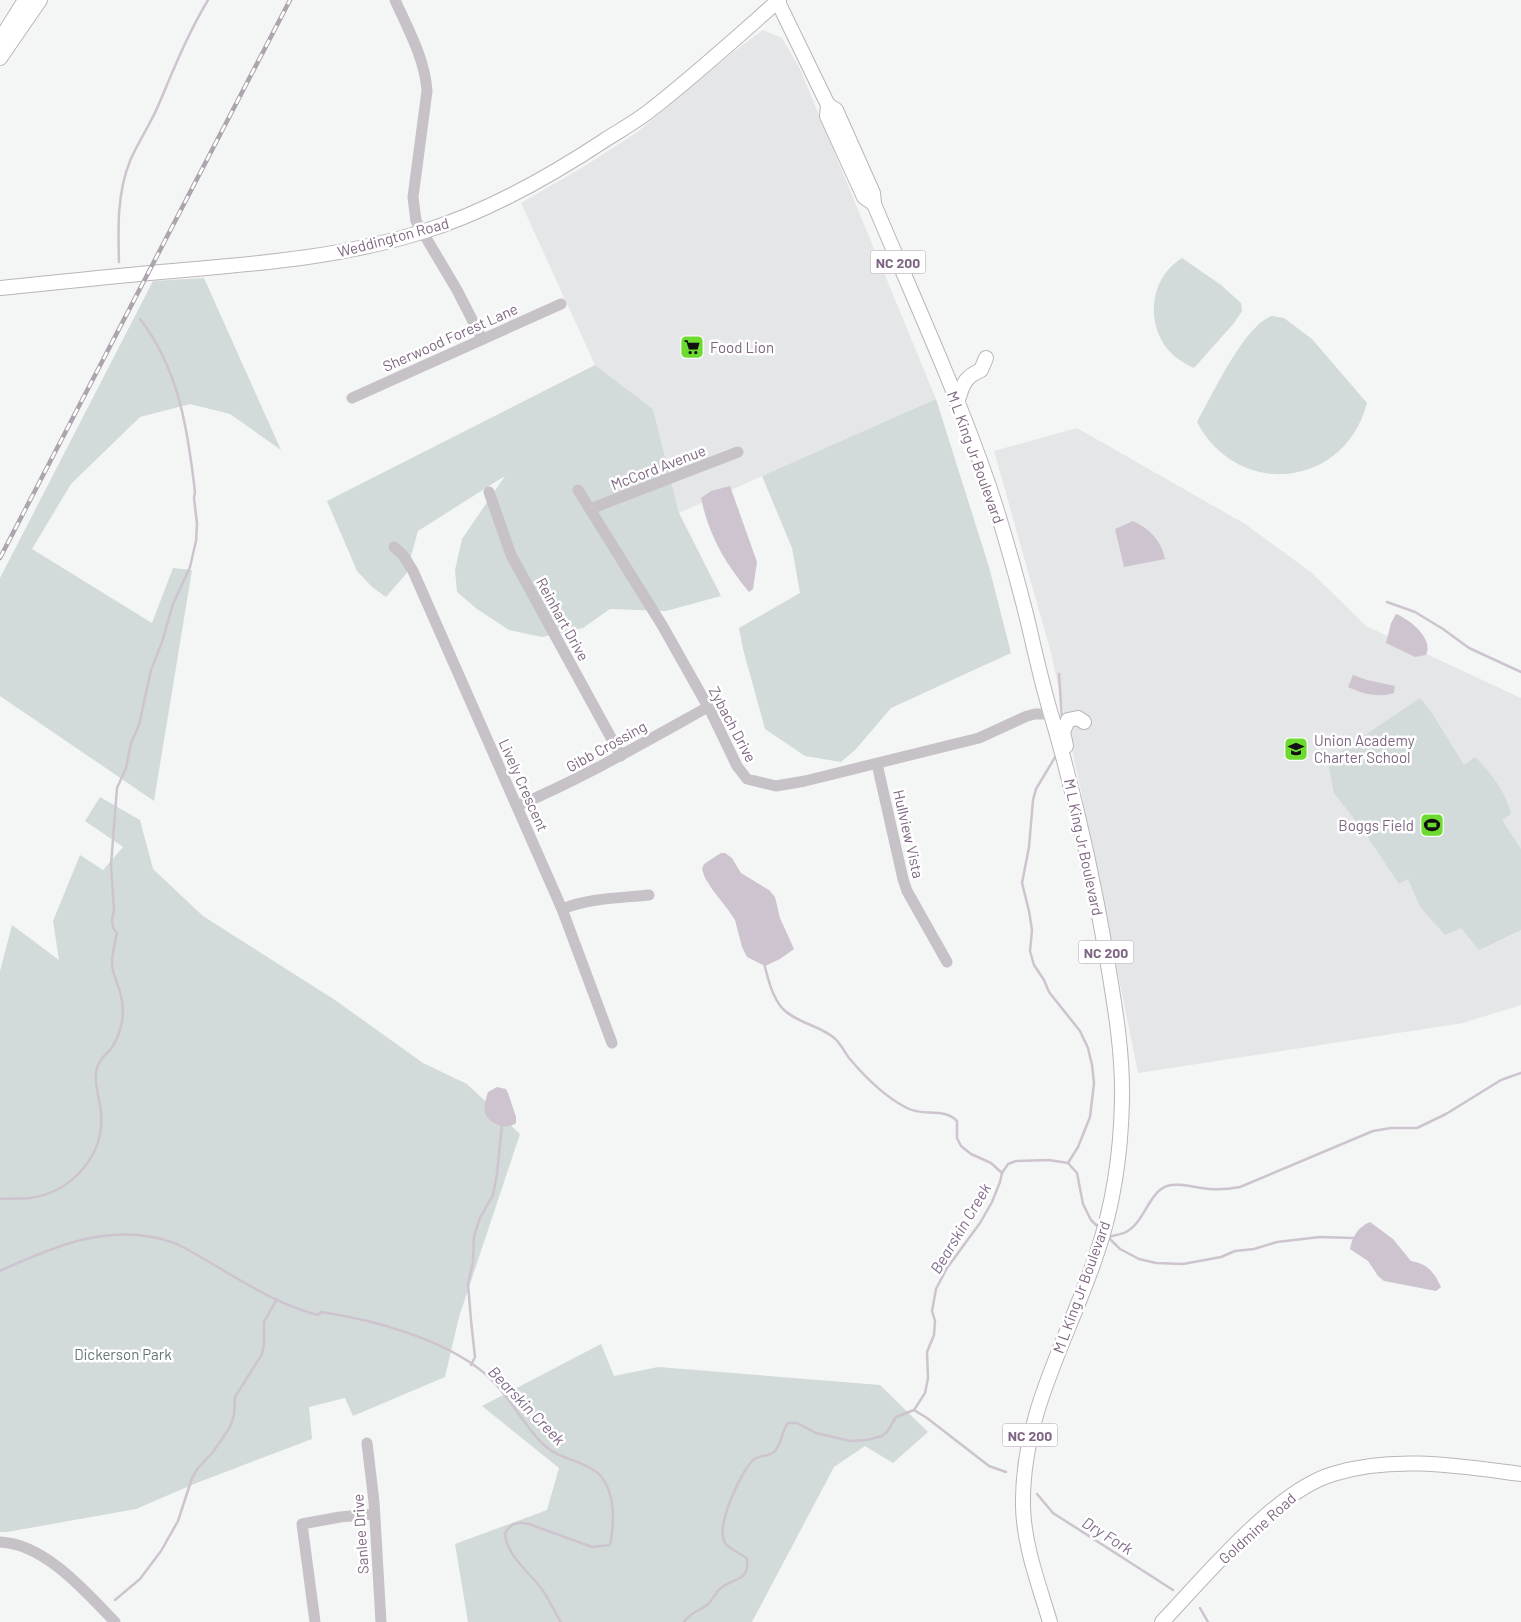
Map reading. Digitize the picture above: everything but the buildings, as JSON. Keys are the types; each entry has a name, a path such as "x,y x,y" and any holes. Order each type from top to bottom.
{"main road":[{"path":"0,40 25,0"},
{"path":"0,58 40,0"},
{"name":"Weddington Road","path":"0,288 327,255 368,247 423,232 477,211 520,191 570,164 646,114 777,0"},
{"name":"M L King Jr Boulevard","path":"777,0 828,105 836,110 851,142 873,193 874,204 990,487 1011,557 1066,766 1100,918 1119,1040 1122,1097 1120,1141 1114,1186 1096,1256 1041,1397 1029,1439 1025,1469 1023,1512 1026,1531 1050,1622"},
{"path":"957,403 965,380 971,374 981,370 986,358"},
{"path":"1084,722 1078,718 1068,720 1063,732 1098,886 1100,918"},
{"name":"Goldmine Road","path":"1162,1622 1240,1539 1273,1510 1308,1485 1331,1474 1362,1466 1395,1463 1447,1465 1521,1474"}],"street":[{"path":"395,0 418,50 426,78 427,92 414,197 416,221 457,290 482,339"},
{"name":"Sherwood Forest Lane","path":"352,398 561,304"},
{"name":"McCord Avenue","path":"590,509 738,452"},
{"name":"Zybach Drive","path":"578,490 662,625 708,707 737,766 748,779 776,786 878,764 978,738 1026,716 1051,714"},
{"name":"Reinhart Drive","path":"489,492 511,555 621,756"},
{"name":"Lively Crescent","path":"394,546 403,555 413,571 517,806 562,909 612,1043"},
{"name":"Gibb Crossing","path":"517,806 562,787 708,707"},
{"name":"Hullview Vista","path":"878,764 907,891 947,962"},
{"path":"562,909 579,902 649,895"},
{"name":"Sanlee Drive","path":"367,1443 381,1622"},
{"path":"315,1622 302,1524 340,1517 374,1514"},
{"path":"0,1542 21,1545 49,1559 115,1622"}],"shaded area":[{"path":"763,30 782,38 800,69 936,399 679,513 653,409 595,365 521,203 580,169 636,133 732,53"},
{"name":"Union Academy Charter School","path":"1077,428 1245,524 1312,573 1366,626 1521,698 1521,1005 1463,1023 1138,1073 1083,800 1051,653 994,451"},
{"path":"730,486 757,562 753,589 749,592 725,560 713,537 701,498 711,491"},
{"path":"1133,521 1154,536 1161,546 1165,559 1124,567 1115,529"},
{"path":"1396,614 1419,630 1427,642 1428,649 1426,655 1415,657 1386,643 1391,623"},
{"path":"1353,675 1395,686 1394,693 1376,695 1348,687"},
{"path":"721,853 725,853 732,858 741,873 769,890 775,897 780,918 794,949 780,959 765,966 747,957 742,947 735,920 712,889 702,869 704,864"},
{"path":"497,1087 506,1089 508,1093 516,1117 516,1123 512,1125 503,1126 494,1123 485,1113 488,1092"},
{"path":"1370,1222 1393,1239 1411,1261 1422,1264 1430,1270 1441,1287 1436,1291 1384,1281 1378,1276 1368,1261 1350,1249 1356,1233"}],"green space":[{"path":"1182,258 1221,285 1241,303 1242,311 1234,323 1194,368 1168,350 1157,330 1154,318 1154,306 1159,284 1172,265"},
{"path":"204,278 281,450 230,414 190,404 140,417 71,484 32,549 152,623 173,568 192,570 154,801 0,696 0,578 153,281"},
{"path":"1272,316 1284,318 1312,339 1367,403 1355,431 1337,453 1314,467 1289,474 1263,473 1238,464 1215,447 1197,422 1240,347 1261,322"},
{"path":"595,365 653,409 679,513 721,596 666,611 610,609 583,628 542,637 509,630 477,609 457,592 455,570 462,539 505,476 418,531 406,574 386,597 372,587 357,571 327,501"},
{"path":"936,399 989,567 1011,653 891,708 856,749 841,762 805,756 765,729 739,628 800,593 792,548 762,476"},
{"name":"Boggs Field","path":"1420,698 1430,710 1464,765 1475,757 1497,783 1511,814 1502,820 1521,849 1521,930 1479,950 1461,928 1445,935 1420,907 1408,879 1399,884 1363,830 1334,793 1328,763 1334,756"},
{"name":"Dickerson Park","path":"100,797 140,820 153,869 203,916 335,1000 423,1063 467,1084 520,1134 459,1317 445,1377 353,1416 345,1398 309,1407 312,1439 194,1484 136,1509 0,1532 0,971 12,925 59,960 53,921 80,855 103,870 123,847 85,821"},
{"path":"601,1344 614,1376 658,1367 880,1385 928,1432 893,1463 865,1446 834,1467 752,1622 468,1622 455,1544 547,1510 559,1468 482,1406"}],"waterway":[{"path":"119,262 119,211 130,161 155,113 187,39 208,0"},
{"path":"0,1199 30,1198 45,1195 59,1189 72,1180 91,1157 101,1129 101,1113 96,1085 97,1068 114,1044 122,1022 122,999 112,963 117,933 113,928 112,919 114,910 111,865 117,788 126,768 131,743 139,725 151,670 162,642 173,604 190,567 196,541 197,524 189,446 180,401 164,359 140,319"},
{"path":"1387,602 1415,612 1469,648 1521,672"},
{"path":"1059,674 1062,720"},
{"path":"1057,754 1036,789 1033,800 1029,847 1022,883 1032,930 1030,951 1034,965 1049,992 1080,1031 1088,1048 1092,1065 1094,1083 1090,1117 1078,1147 1068,1163"},
{"path":"764,963 773,993 783,1009 795,1018 833,1037 849,1058 869,1079 899,1103 913,1111 940,1113 952,1117 957,1121 957,1138 961,1146 971,1154 991,1163 1002,1173"},
{"name":"Bearskin Creek","path":"1108,1237 1124,1233 1132,1228 1156,1194 1167,1186 1182,1185 1217,1189 1240,1187 1373,1131 1391,1128 1417,1128 1446,1114 1501,1080 1521,1073"},
{"path":"471,1365 475,1357 468,1284 473,1262 474,1236 480,1218 493,1195 502,1124"},
{"name":"Bearskin Creek","path":"684,1622 709,1603 721,1588 744,1575 747,1559 725,1543 723,1525 726,1513 741,1477 747,1468 754,1459 770,1455 775,1451 788,1423 797,1423 816,1433 850,1441 867,1440 882,1436 887,1432 896,1417 914,1410 925,1393 928,1378 927,1352 934,1335 935,1321 932,1311 936,1289 947,1268 980,1223 992,1202 1002,1173 1008,1164 1016,1161 1049,1160 1068,1163 1077,1173 1083,1204 1091,1220 1099,1228"},
{"name":"Bearskin Creek","path":"0,1271 38,1254 78,1241 119,1234 140,1235 179,1245 247,1284 299,1309 318,1315 321,1312 389,1327 435,1343 456,1354 492,1380 530,1430 544,1445 555,1453 592,1469 600,1475 610,1493 613,1514 610,1545 592,1547 525,1523 513,1525 505,1533 509,1549 547,1596 561,1622"},
{"path":"1108,1237 1120,1249 1139,1259 1156,1263 1183,1264 1221,1257 1235,1251 1254,1249 1277,1242 1320,1237 1353,1238"},
{"path":"115,1600 140,1579 161,1551 178,1521 192,1478 230,1427 234,1415 235,1397 262,1354 264,1322 277,1299"},
{"name":"Dry Fork","path":"914,1410 989,1466 1006,1472"},
{"name":"Dry Fork","path":"1037,1494 1053,1513 1173,1590"},
{"name":"Dry Fork","path":"1200,1608 1208,1622"}],"railway":[{"path":"0,558 290,0"}],"place":[{"name":"Food Lion","path":"692,347"},
{"name":"Union Academy Charter School","path":"1296,749"},
{"name":"Boggs Field","path":"1432,825"}]}
